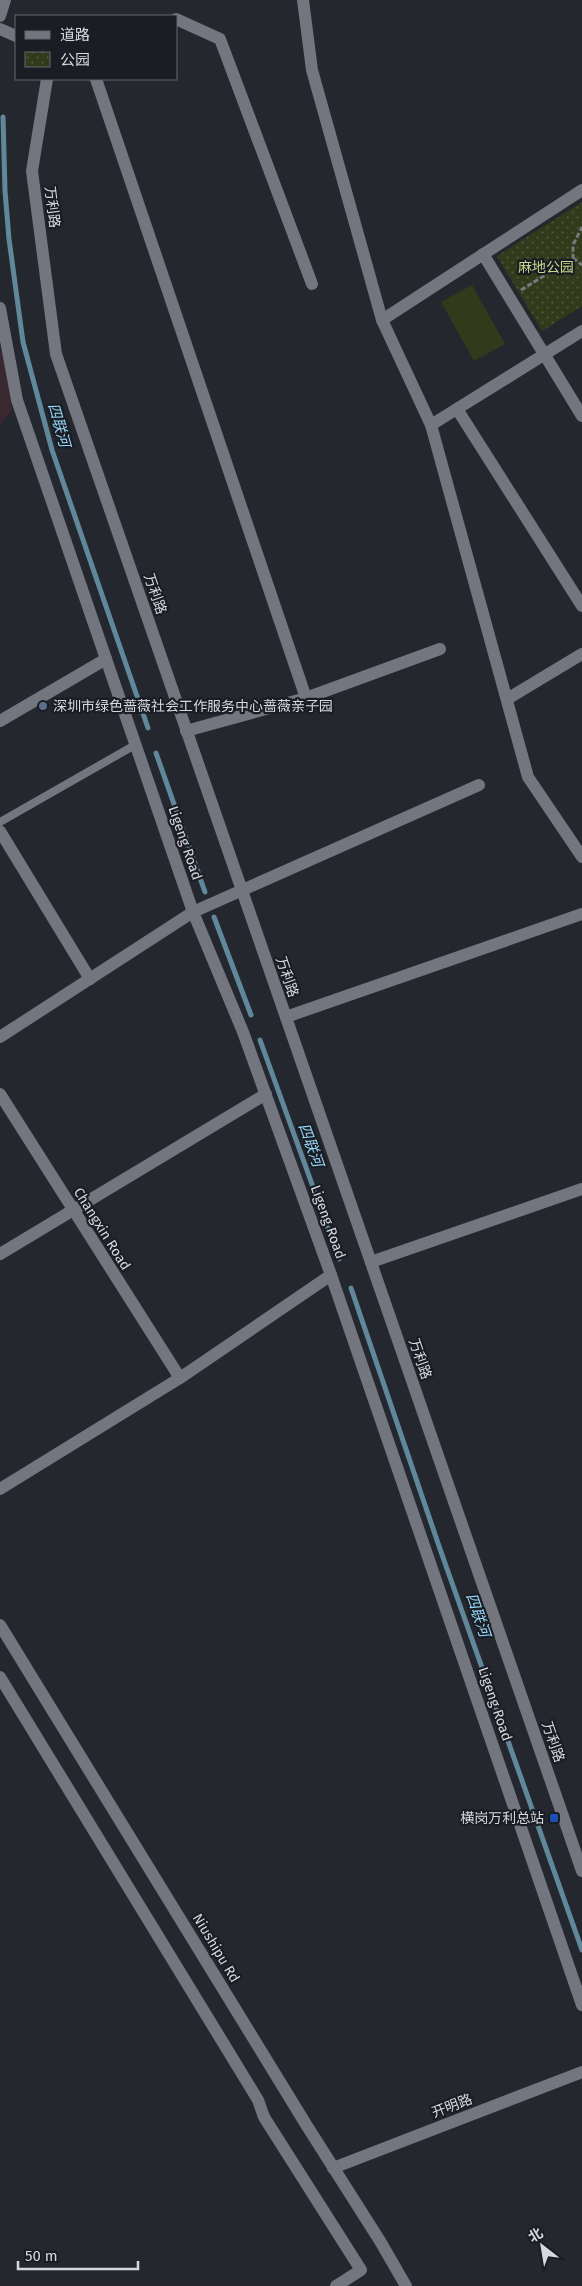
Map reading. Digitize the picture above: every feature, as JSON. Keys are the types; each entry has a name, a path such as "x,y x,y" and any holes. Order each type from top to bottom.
{"street":[{"path":"0,16 5,0"},
{"path":"303,0 312,70 382,320 431,425 528,777 582,857"},
{"path":"178,20 220,39 312,284"},
{"path":"0,29 15,36"},
{"name":"万利路","path":"47,80 32,171 56,354 582,1872"},
{"path":"96,80 306,698"},
{"path":"382,320 582,190"},
{"path":"483,254 582,416"},
{"name":"Ligeng Road","path":"0,308 17,400 135,745 193,912 243,1032 332,1275 582,2005"},
{"path":"431,425 582,331"},
{"path":"457,409 582,606"},
{"path":"186,731 306,698 440,649"},
{"path":"507,699 582,654"},
{"path":"0,721 106,658"},
{"path":"0,1037 193,912 479,785"},
{"path":"0,831 90,978"},
{"path":"286,1017 582,914"},
{"name":"Changxin Road","path":"0,1094 180,1378"},
{"path":"0,1254 266,1094"},
{"path":"371,1262 582,1189"},
{"path":"0,1489 180,1378 332,1275"},
{"name":"Niushipu Rd","path":"2,1631 406,2286"},
{"path":"0,1677 258,2100 264,2117 361,2270 336,2286"},
{"name":"开明路","path":"333,2168 582,2072"}],"lane":[{"path":"0,822 135,745"}],"path":[{"path":"573,258 573,245 582,227"},
{"path":"573,258 582,265"},
{"path":"519,292 573,258"}],"shaded area":[{"path":"0,351 3,352 12,410 0,425"}],"green space":[{"name":"麻地公园","path":"582,202 582,306 542,331 497,256"},
{"path":"472,285 505,344 474,361 441,302"}],"waterway":[{"name":"四联河","path":"3,117 5,191 9,239 23,342 52,450 148,728"},
{"name":"四联河","path":"156,753 205,892"},
{"name":"四联河","path":"214,917 251,1015"},
{"name":"四联河","path":"260,1040 339,1259"},
{"name":"四联河","path":"351,1288 440,1549 582,1950"}],"place":[{"name":"深圳市绿色蔷薇社会工作服务中心蔷薇亲子园","path":"43,706"},
{"name":"横岗万利总站","path":"554,1818"}]}
